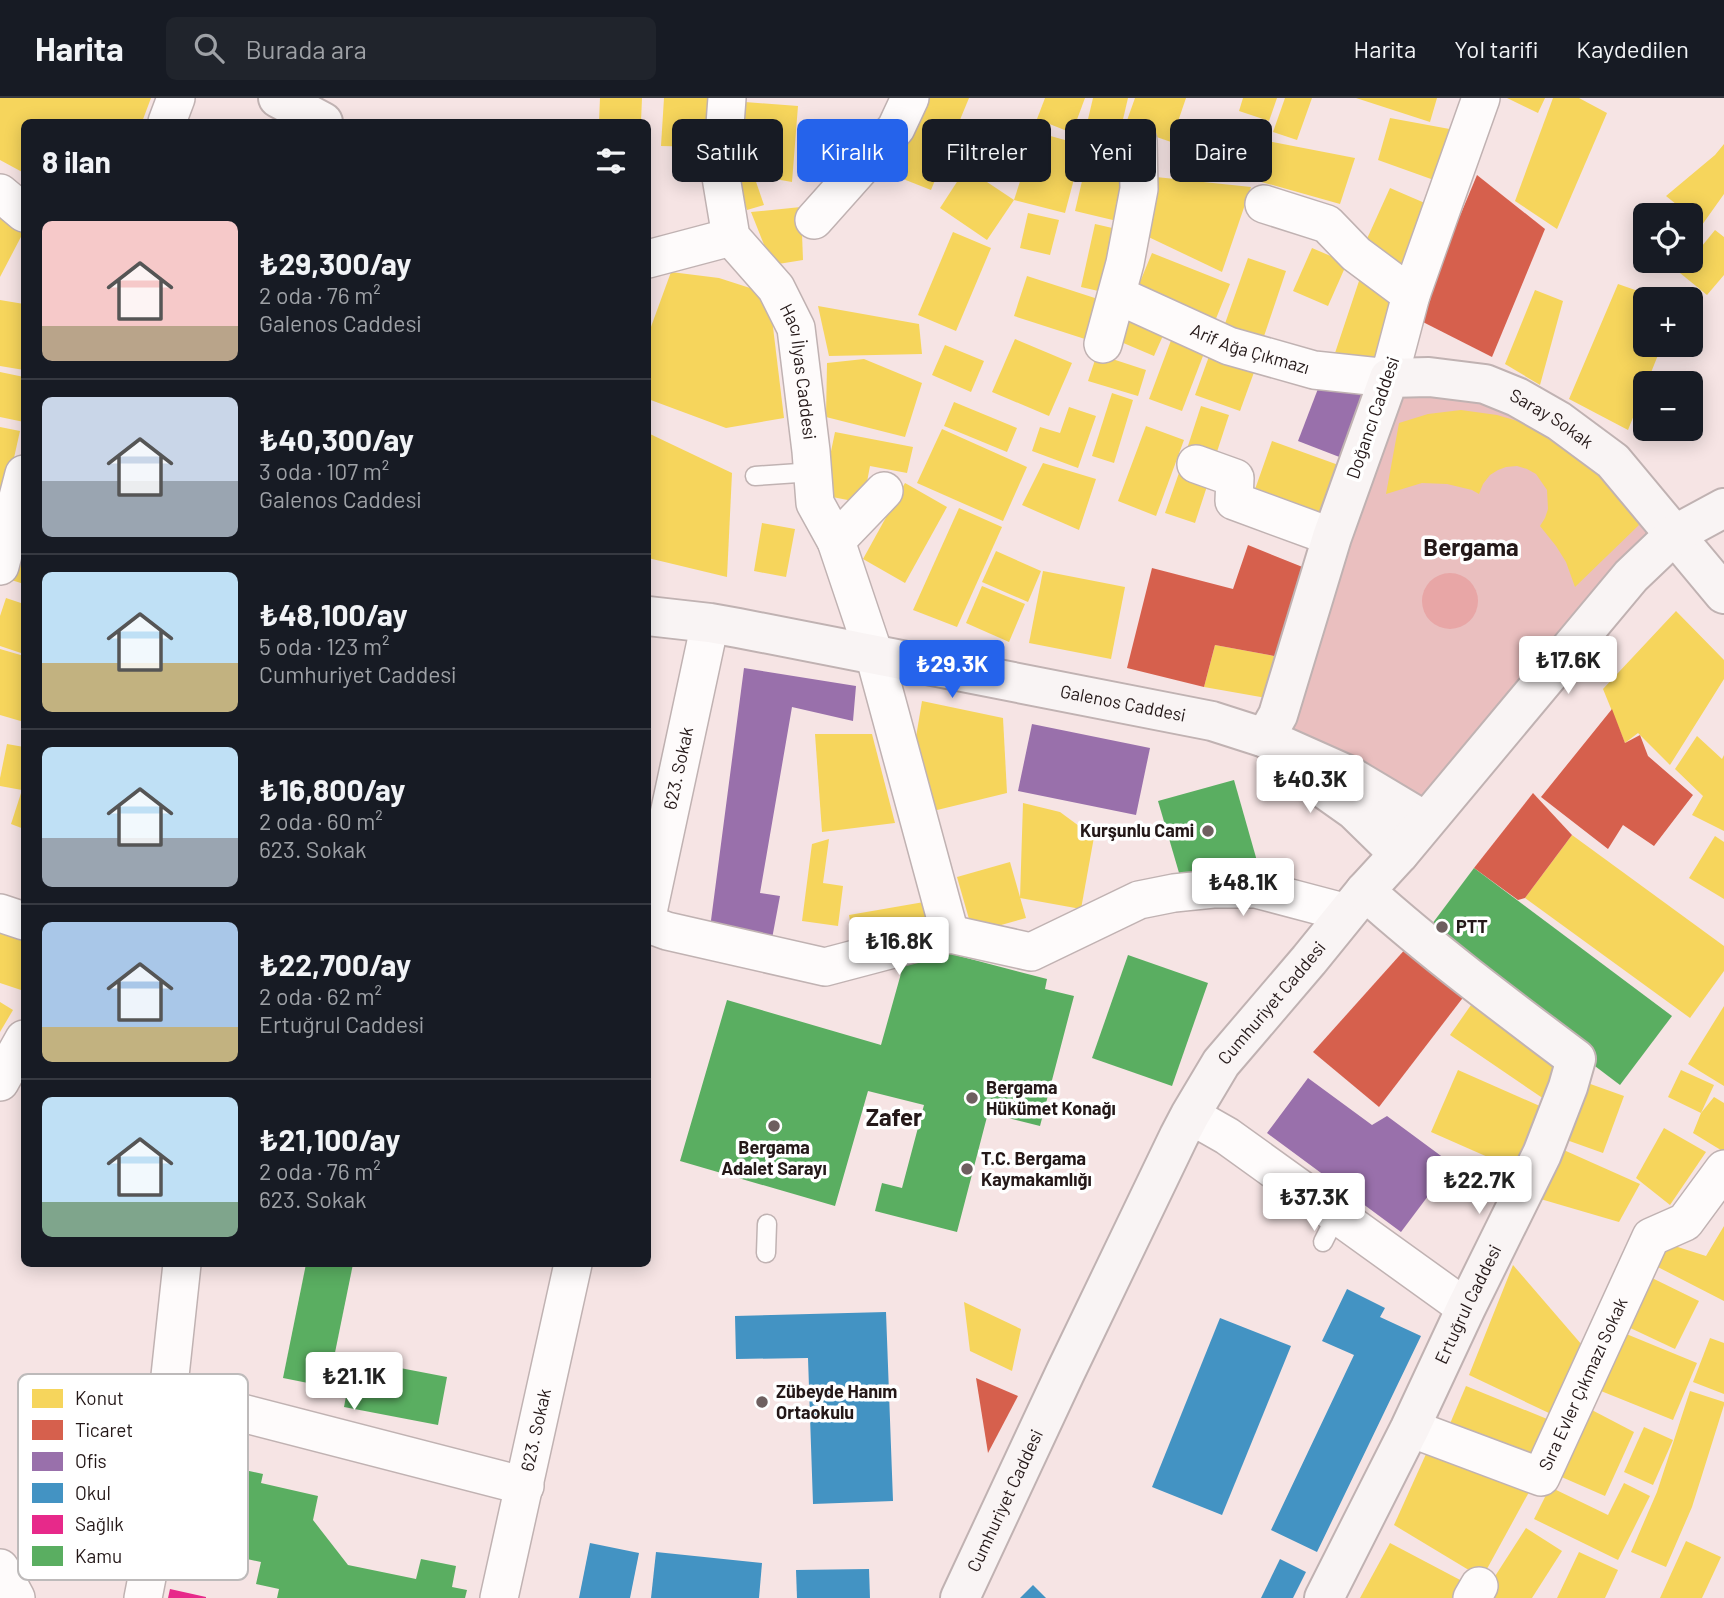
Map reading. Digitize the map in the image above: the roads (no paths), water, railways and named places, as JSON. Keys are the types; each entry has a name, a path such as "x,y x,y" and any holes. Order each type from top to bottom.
{"main road":[{"path":"278,98 317,119"},
{"name":"Saray Sokak","path":"1389,378 1429,377 1485,384 1517,397 1559,421 1613,461 1724,594"},
{"name":"Doğancı Caddesi","path":"1265,738 1278,715 1332,537 1389,378"},
{"name":"Cumhuriyet Caddesi","path":"960,1598 1190,1115 1221,1063 1631,576 1674,536 1724,508"},
{"name":"Galenos Caddesi","path":"651,616 710,623 1212,721 1265,738 1348,775 1426,821"},
{"name":"Galenos Caddesi","path":"1265,738 1290,765 1354,810 1399,853"},
{"name":"Ertuğrul Caddesi","path":"1324,1598 1410,1428 1542,1154 1576,1059 1489,994 1393,916 1356,902"}],"street":[{"path":"168,119 176,98"},
{"path":"651,258 732,237 721,177 727,98"},
{"path":"814,220 896,128 910,98"},
{"name":"Doğancı Caddesi","path":"1389,378 1411,295 1481,98"},
{"path":"1103,344 1117,295 1139,182"},
{"path":"0,193 21,210"},
{"path":"1264,204 1327,224 1356,254 1411,295"},
{"name":"Hacı İlyas Caddesi","path":"732,237 776,288 796,328 815,503 836,541 874,654 950,934"},
{"name":"Arif Ağa Çıkmazı","path":"1117,295 1229,346 1314,370 1389,378"},
{"path":"1196,464 1235,478 1234,501 1332,537"},
{"path":"9,541 21,487"},
{"path":"836,541 884,491"},
{"name":"623. Sokak","path":"651,898 710,623"},
{"path":"651,925 825,967 950,934 1031,952 1139,900 1174,893 1256,889 1356,902"},
{"path":"0,913 21,920"},
{"path":"0,1082 21,1044"},
{"path":"1190,1115 1227,1136 1330,1228 1466,1308"},
{"name":"Sıra Evler Çıkmazı Sokak","path":"1410,1428 1542,1478 1651,1237 1685,1222 1724,1168"},
{"path":"170,1374 182,1267"},
{"name":"623. Sokak","path":"499,1598 572,1267"},
{"path":"248,1415 525,1486"},
{"path":"0,1568 16,1598"},
{"path":"143,1598 146,1580"}],"lane":[{"path":"755,476 813,472"},
{"path":"766,1253 767,1223"}],"place":[{"name":"Kurşunlu Cami","path":"1208,831"},
{"name":"PTT","path":"1442,927"},
{"name":"Bergama Hükümet Konağı","path":"972,1098"},
{"name":"Bergama Adalet Sarayı","path":"774,1126"},
{"name":"T.C. Bergama Kaymakamlığı","path":"967,1169"},
{"name":"Zübeyde Hanım Ortaokulu","path":"762,1402"}],"district":[{"name":"Bergama","path":"1471,548"},
{"name":"Zafer","path":"894,1118"}]}
